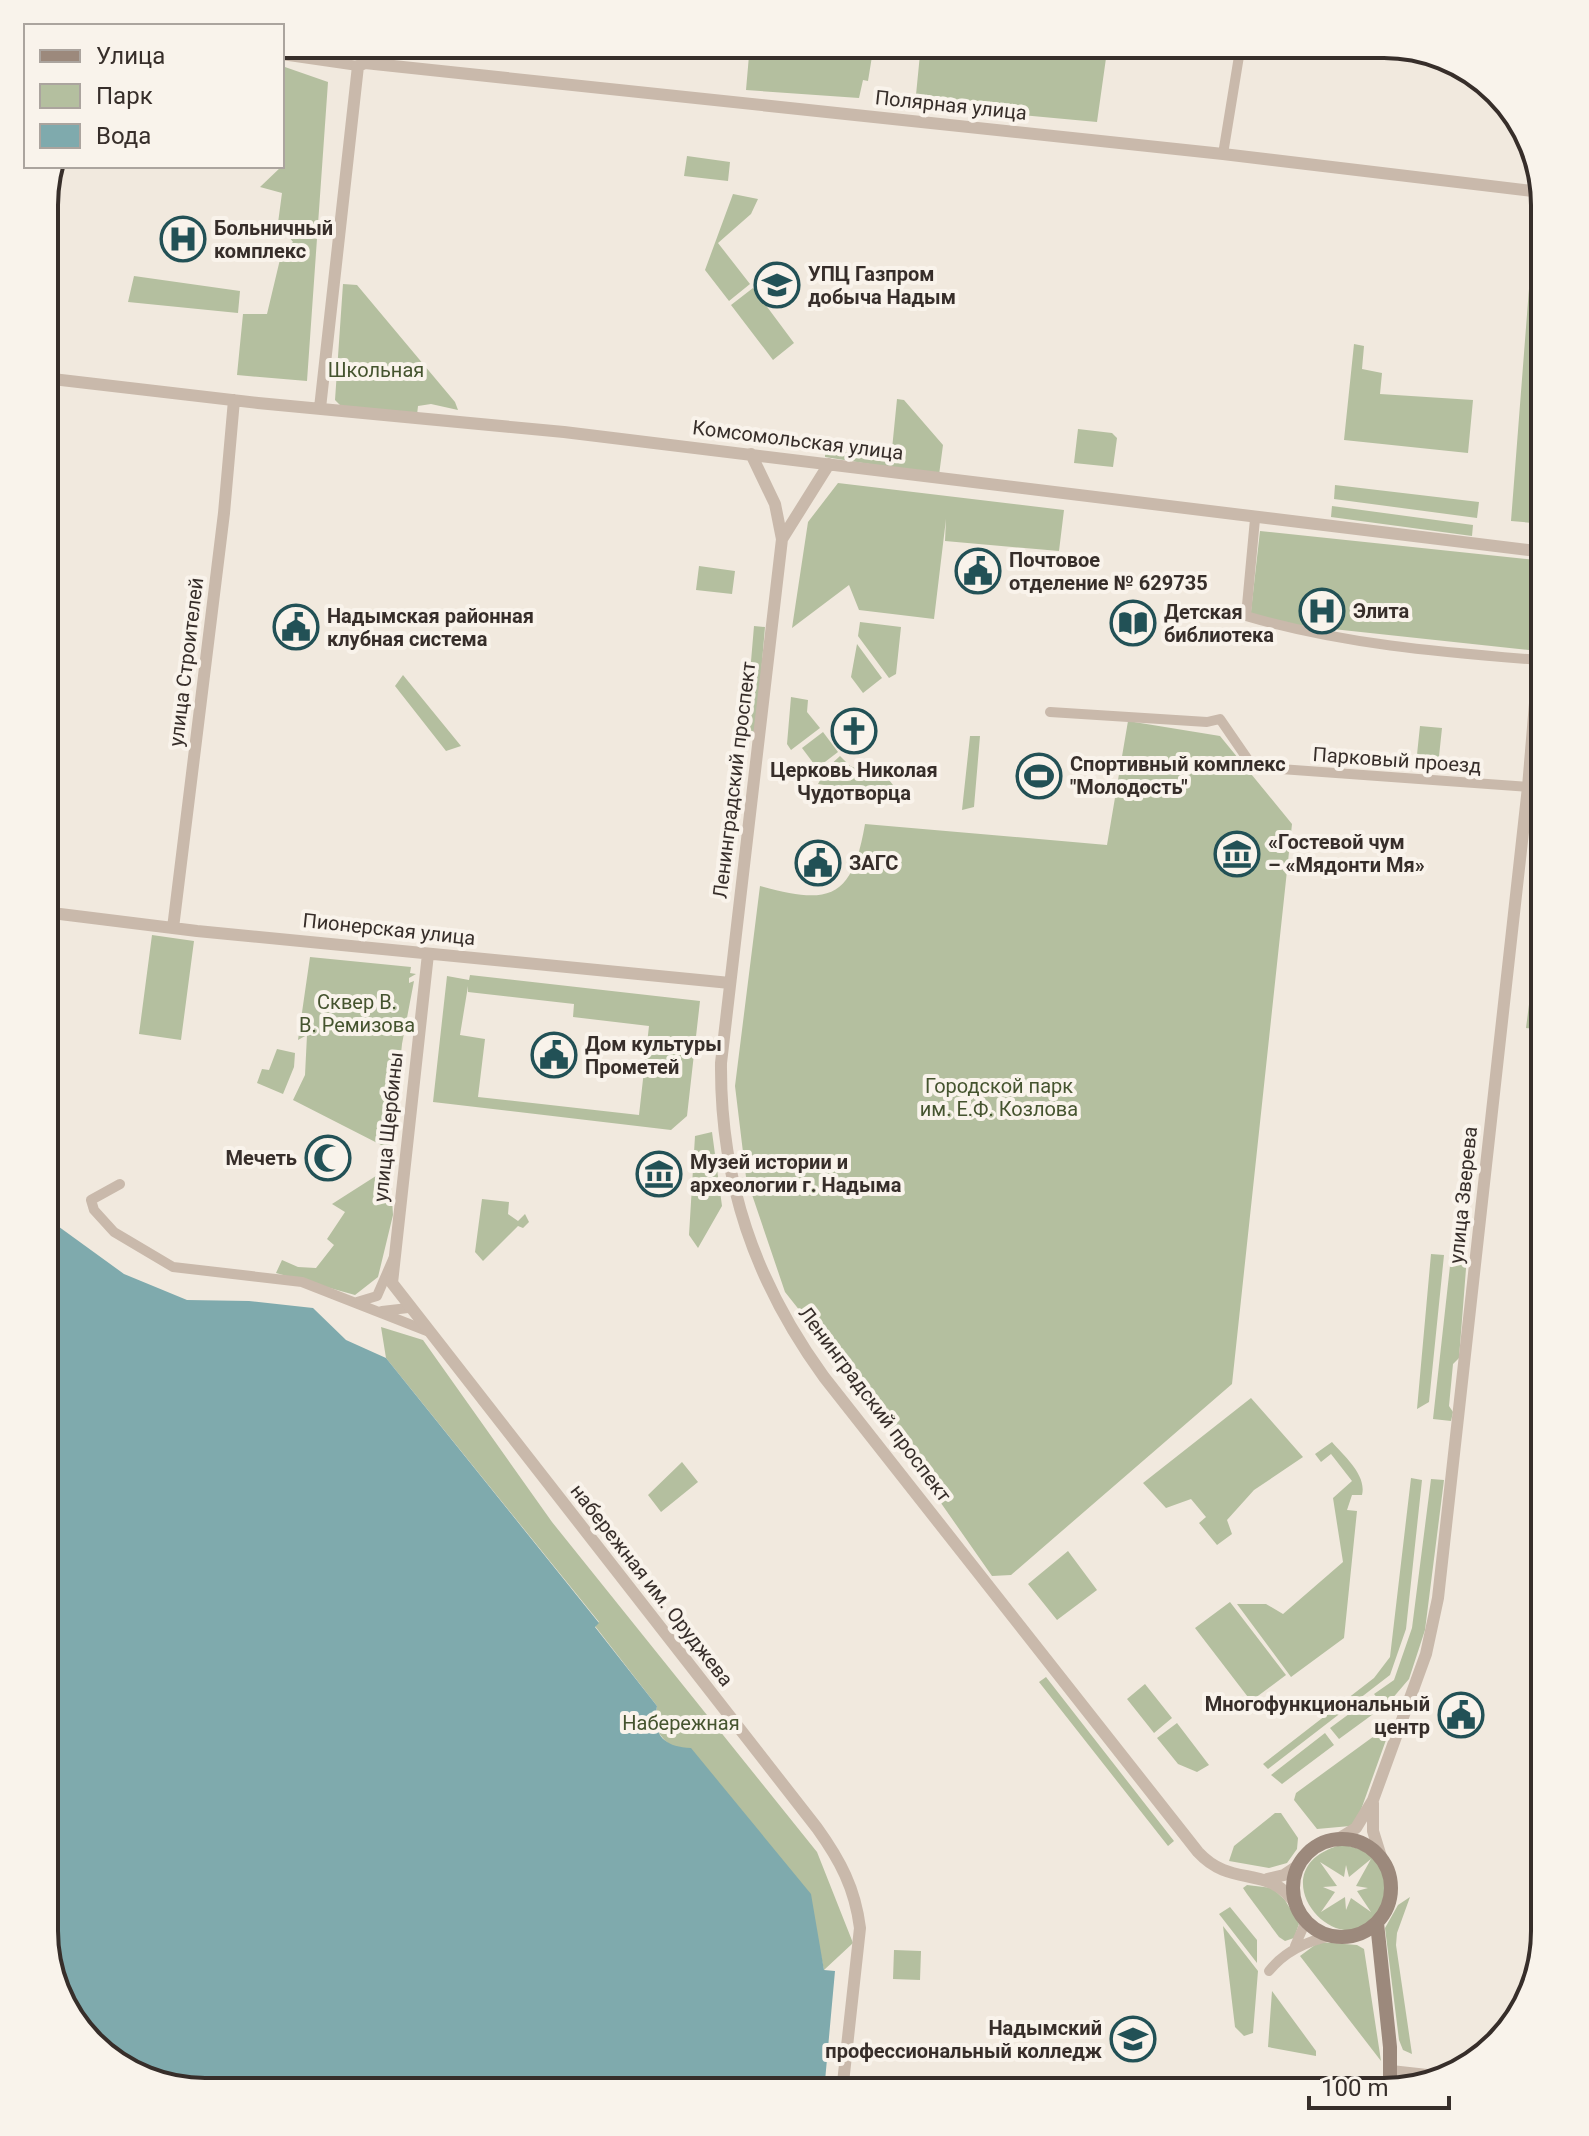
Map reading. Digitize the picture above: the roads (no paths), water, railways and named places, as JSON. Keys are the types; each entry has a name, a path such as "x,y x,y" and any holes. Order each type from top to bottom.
{"main road":[{"path":"1377,1923 1352,1936 1331,1936 1306,1921 1297,1906 1293,1887 1299,1865 1314,1848 1338,1839 1363,1844 1382,1860 1391,1892 1377,1923 1391,2078"},
{"path":"1352,1936 1366,1944 1380,1963"}],"street":[{"path":"303,58 358,66 320,408"},
{"path":"1223,154 1239,58"},
{"name":"Полярная улица","path":"358,66 374,62 398,64 1530,191"},
{"name":"Комсомольская улица","path":"58,380 751,454 1255,519 1531,550"},
{"name":"улица Строителей","path":"173,928 223,524 234,400"},
{"path":"751,454 775,504 782,539"},
{"path":"782,539 829,464"},
{"path":"1255,519 1246,616 1308,634 1405,648 1531,659"},
{"name":"Ленинградский проспект","path":"782,539 720,1089 729,1170 761,1273 791,1329 848,1408 1198,1852 1223,1872 1267,1879"},
{"name":"Парковый проезд","path":"1050,712 1207,722 1220,719 1253,767 1528,787"},
{"name":"улица Зверева","path":"1338,1839 1356,1828 1373,1800 1426,1654 1438,1598 1531,749"},
{"name":"Пионерская улица","path":"58,914 730,983"},
{"name":"улица Щербины","path":"394,1257 428,954"},
{"path":"120,1184 96,1194 91,1200 94,1210 114,1232 173,1267 302,1282 427,1331"},
{"path":"355,1302 377,1296 394,1257"},
{"name":"набережная им. Оруджева","path":"394,1257 392,1283 408,1308 807,1815 844,1868 857,1904 860,1928 844,2078"},
{"path":"372,1309 391,1311 408,1308"},
{"name":"улица Зверева","path":"1373,1800 1373,1831 1382,1860"},
{"path":"1267,1879 1284,1875 1299,1865"},
{"path":"1267,1879 1283,1887 1297,1906"},
{"path":"1269,1971 1300,1939 1306,1921"},
{"path":"1291,1951 1312,1940 1331,1936"},
{"path":"1391,2071 1416,2074"}],"water":[{"path":"58,1226 124,1274 187,1300 249,1301 313,1308 346,1340 386,1358 599,1623 595,1627 657,1706 656,1724 662,1737 673,1745 691,1748 811,1894 824,1970 835,1971 825,2078 196,2078 140,2063 108,2041 83,2013 73,1996 59,1950"}],"place":[{"name":"Больничный комплекс","path":"183,239"},
{"name":"УПЦ Газпром добыча Надым","path":"777,285"},
{"name":"Почтовое отделение № 629735","path":"978,571"},
{"name":"Элита","path":"1322,611"},
{"name":"Детская библиотека","path":"1133,623"},
{"name":"Надымская районная клубная система","path":"296,627"},
{"name":"Церковь Николая Чудотворца","path":"854,731"},
{"name":"Спортивный комплекс \"Молодость\"","path":"1039,776"},
{"name":"«Гостевой чум – «Мядонти Мя»","path":"1237,854"},
{"name":"ЗАГС","path":"818,863"},
{"name":"Дом культуры Прометей","path":"554,1055"},
{"name":"Мечеть","path":"328,1158"},
{"name":"Музей истории и археологии г. Надыма","path":"659,1174"},
{"name":"Многофункциональный центр","path":"1461,1715"},
{"name":"Надымский профессиональный колледж","path":"1133,2039"}],"park label":[{"name":"Школьная","path":"376,370"},
{"name":"Сквер В. В. Ремизова","path":"357,1014"},
{"name":"Городской парк им. Е.Ф. Козлова","path":"999,1098"},
{"name":"Набережная","path":"681,1723"}]}
